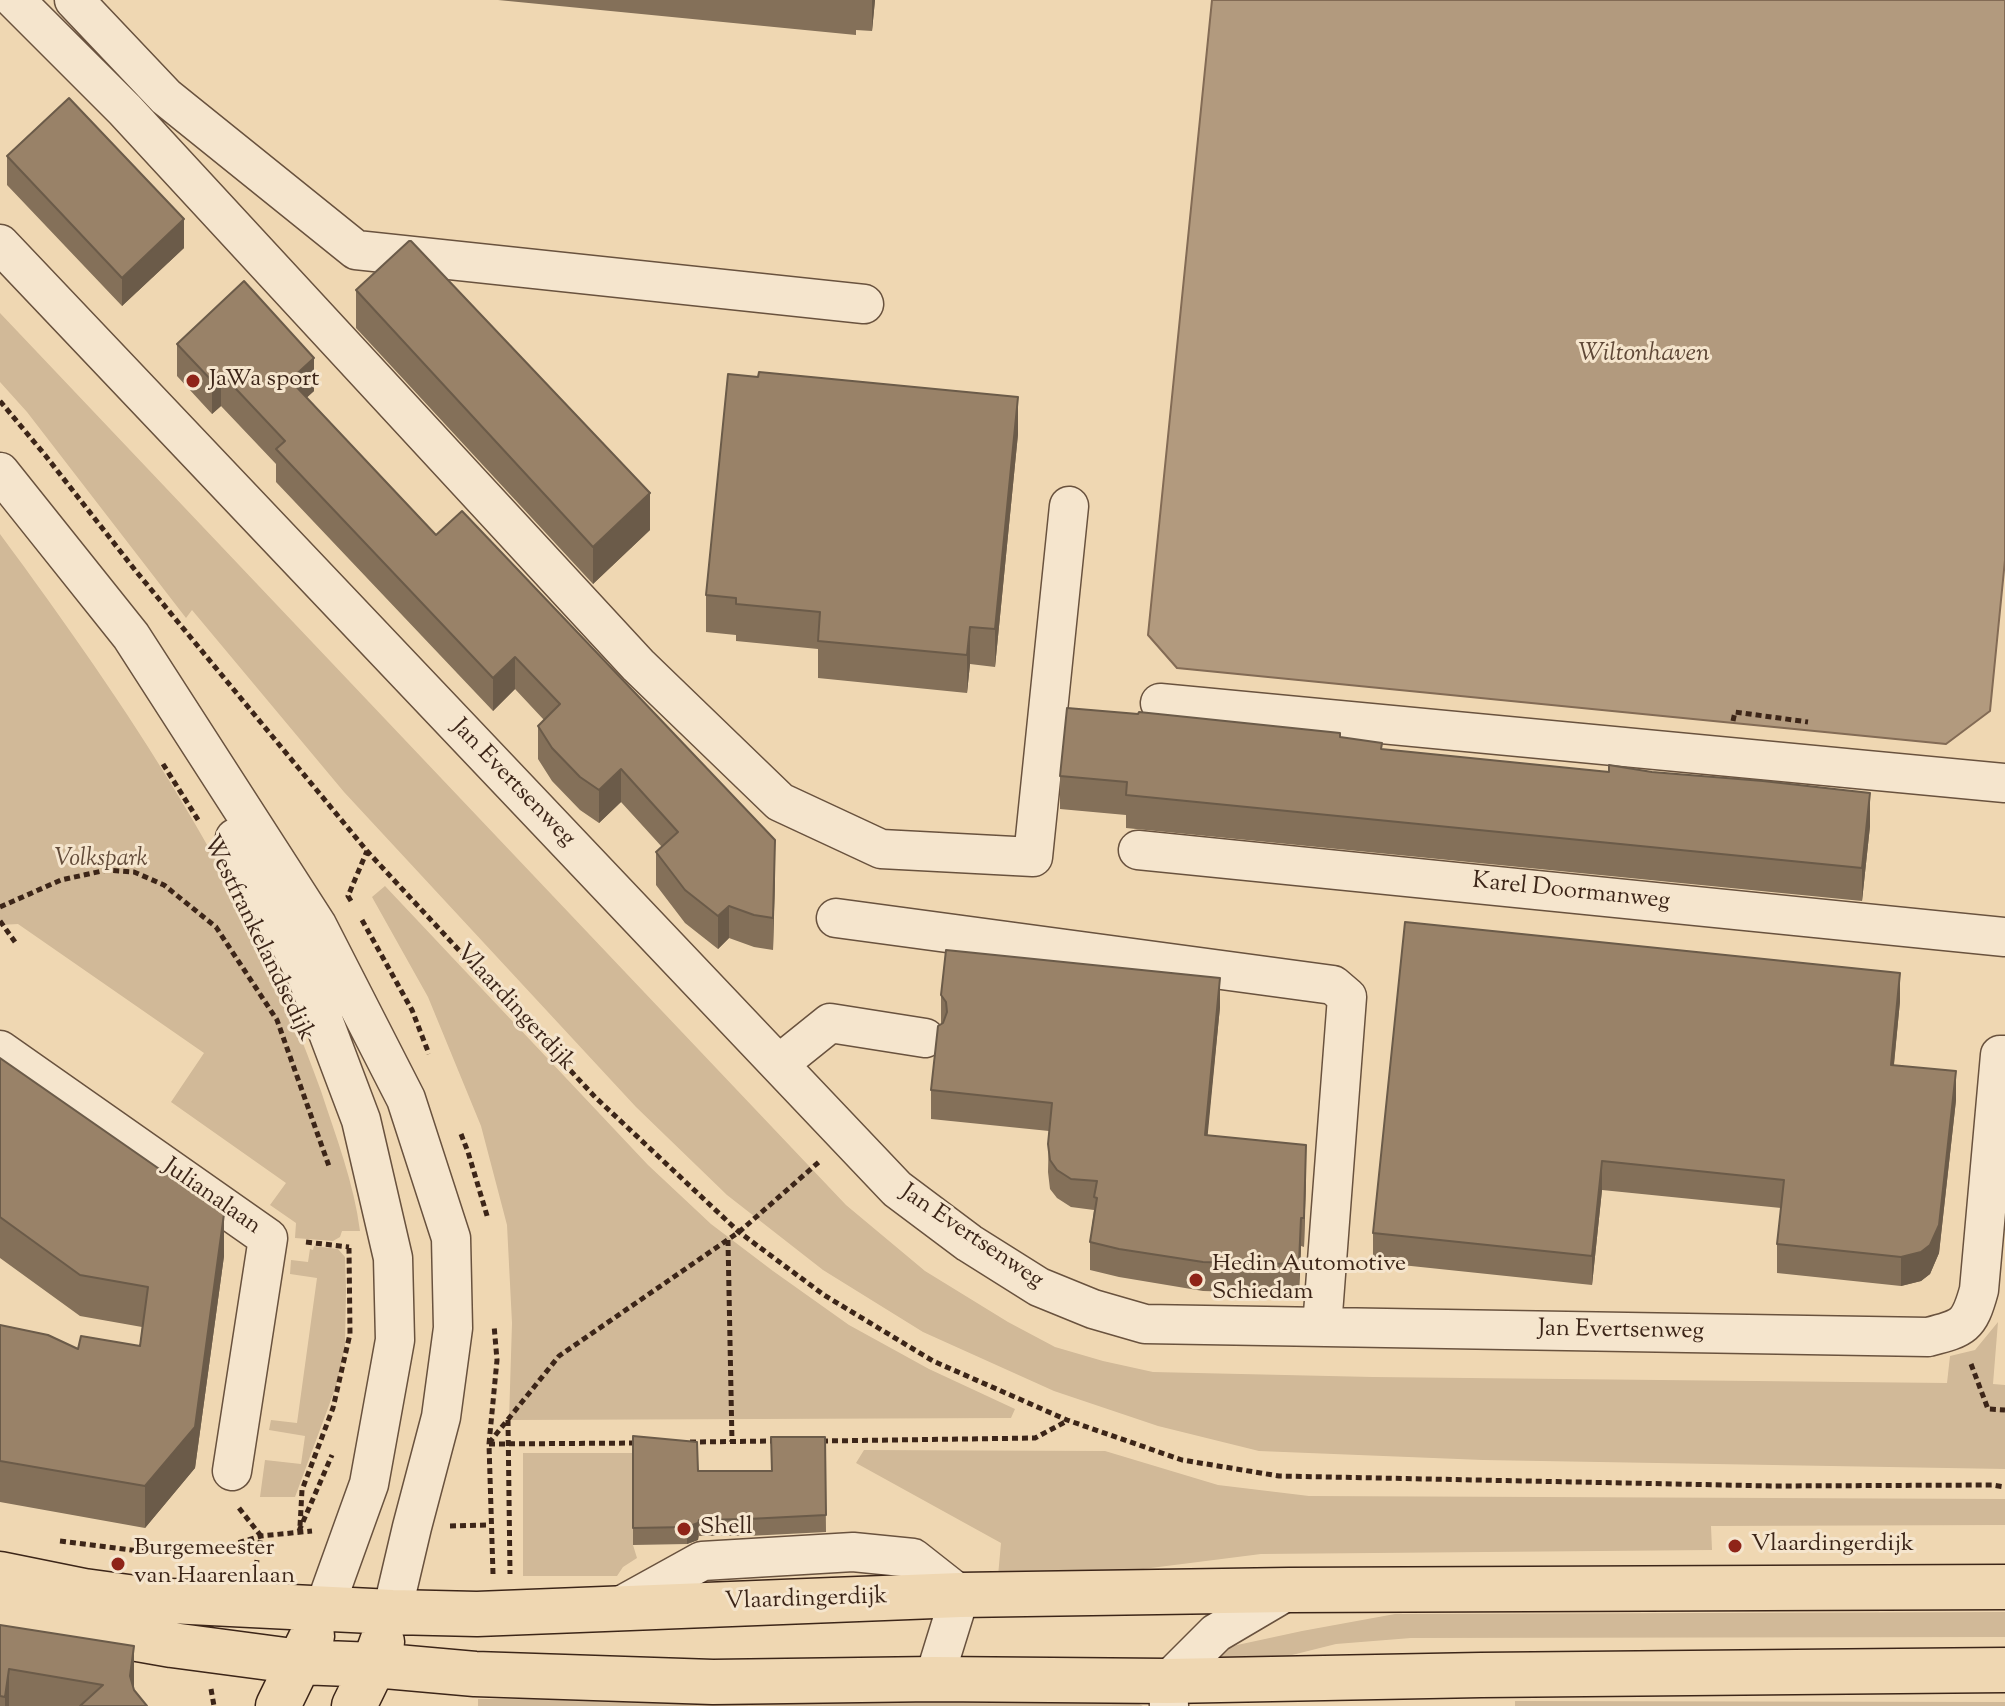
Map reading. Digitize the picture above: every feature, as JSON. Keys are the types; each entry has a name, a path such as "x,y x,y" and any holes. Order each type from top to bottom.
{"main road":[{"name":"Vlaardingerdijk","path":"0,1574 84,1591 150,1600 496,1614 960,1595 1289,1590 2005,1587"},
{"path":"278,1706 324,1609"},
{"path":"354,1706 374,1665 392,1612"},
{"path":"0,1615 172,1645 300,1662 475,1674 713,1682 934,1679 1168,1693 1481,1675 2005,1670"}],"street":[{"path":"15,0 125,110 638,665 780,802 881,849 1033,857 1069,506"},
{"path":"74,0 166,97 356,250 864,304"},
{"name":"Jan Evertsenweg","path":"0,244 897,1189 969,1243 1039,1287 1093,1309 1145,1324 1928,1337 1958,1330"},
{"name":"Westfrankelandsedijk","path":"0,472 131,636 317,925 406,1099 451,1238 453,1328 441,1417 392,1612"},
{"name":"Westfrankelandsedijk","path":"131,636 307,977 361,1120 393,1258 395,1340 369,1484 324,1609"},
{"path":"1160,703 2005,783"},
{"name":"Karel Doormanweg","path":"1138,850 2005,937"},
{"path":"836,918 1333,985 1347,997 1322,1327"},
{"path":"779,1064 830,1023 925,1038"},
{"name":"Julianalaan","path":"0,1050 268,1238 232,1471"},
{"path":"1958,1330 1973,1311 1979,1290 2000,1055 2005,1055"},
{"path":"1168,1693 1216,1633 1289,1590"},
{"path":"934,1679 960,1595"}],"path":[{"name":"Vlaardingerdijk","path":"0,401 367,851 595,1097 739,1232 824,1295 933,1361 1067,1420 1182,1460 1279,1476 1774,1486 2005,1487"},
{"path":"1733,722 1735,712 1808,722"},
{"name":"Westfrankelandsedijk","path":"163,762 203,829"},
{"path":"0,907 61,880 107,870 134,872 164,885 216,927 277,1020 331,1171"},
{"path":"0,921 15,942"},
{"path":"490,1525 489,1444 559,1356 739,1232 847,1137"},
{"path":"299,1531 302,1490 333,1408 350,1334 349,1247 346,1232"},
{"path":"728,1240 732,1442"},
{"path":"1958,1330 1988,1409 2005,1410"},
{"path":"496,1614 510,1578 508,1419"},
{"path":"812,1441 1035,1438 1067,1420"},
{"path":"685,1442 780,1441"},
{"path":"489,1444 653,1443"},
{"path":"299,1531 334,1451"},
{"path":"59,1540 148,1552 224,1547 261,1536 299,1531"}],"green space":[{"path":"0,313 846,1205 925,1271 1008,1322 1055,1347 1153,1372 1947,1383 1950,1356 1975,1350 1998,1322 1993,1384 2005,1385 2005,1469 1483,1460 1259,1451 1158,1426 1054,1391 923,1332 823,1270 727,1195 636,1107 344,792 192,610 186,618 27,412 0,382"},
{"name":"Volkspark","path":"0,534 139,732 222,871 292,1016 321,1091 349,1178 360,1231 342,1231 340,1237 333,1241 295,1238 296,1223 270,1205 286,1183 171,1102 204,1053 18,924 0,925"},
{"path":"385,886 648,1165 711,1224 849,1325 929,1369 1015,1409 1011,1418 509,1420 512,1323 507,1225 481,1126 428,997 372,897"},
{"path":"314,1246 338,1249 345,1257 345,1346 338,1381 295,1497 260,1497 265,1460 301,1464 305,1436 269,1430 271,1420 297,1423 317,1278 290,1274 291,1260 308,1262 310,1249 313,1250"},
{"path":"864,1450 1105,1451 1218,1485 1309,1496 2005,1499 2005,1525 1711,1526 1712,1550 1261,1554 1127,1571 998,1576 1001,1543 856,1463"},
{"path":"523,1453 633,1453 633,1545 637,1558 623,1567 617,1576 523,1576"},
{"path":"2005,1612 2005,1637 1411,1638 1336,1644 1272,1660 1216,1659 1214,1650 1395,1614"},
{"path":"478,1699 1133,1701 1143,1706 478,1706"},
{"path":"1515,1701 2005,1702 2005,1706 1515,1706"}],"water":[{"name":"Wiltonhaven","path":"1212,0 2005,0 2005,560 1990,711 1946,744 1177,668 1148,635"}],"building":[{"path":"69,98 184,219 122,278 7,156"},
{"path":"409,241 650,493 593,547 356,290"},
{"path":"244,281 314,358 290,380 436,535 462,511 775,840 773,918 729,906 718,916 685,890 656,852 678,832 621,769 599,790 580,777 552,748 538,726 560,704 515,657 493,678 276,449 285,441 221,373 212,381 177,344"},
{"path":"759,372 1018,397 995,629 970,627 967,655 818,641 820,612 736,604 736,598 706,595 728,374 758,377"},
{"path":"1067,708 1139,712 1340,733 1340,737 1382,743 1381,749 1609,772 1609,765 1870,793 1862,868 1126,795 1127,782 1060,776"},
{"path":"1405,922 1900,973 1891,1065 1956,1071 1939,1225 1930,1245 1921,1252 1901,1257 1777,1244 1784,1180 1602,1161 1592,1256 1373,1233"},
{"path":"946,950 1220,978 1205,1135 1306,1145 1299,1263 1203,1262 1090,1242 1097,1181 1071,1179 1057,1170 1050,1160 1048,1144 1052,1103 931,1090 938,1026 943,1023 947,1012 941,995"},
{"path":"0,1058 224,1214 195,1427 145,1486 0,1461 0,1325 48,1335 78,1349 81,1336 140,1346 148,1287 80,1275 0,1217"},
{"path":"633,1436 697,1442 698,1471 772,1471 771,1437 825,1437 826,1515 699,1520 687,1527 633,1528"},
{"path":"0,1625 134,1646 130,1676 134,1690 147,1706 80,1706 103,1685 9,1669 5,1697 0,1696"}],"place":[{"name":"JaWa sport","path":"193,381"},
{"name":"Hedin Automotive Schiedam","path":"1196,1280"},
{"name":"Shell","path":"684,1529"},
{"name":"Vlaardingerdijk","path":"1735,1546"},
{"name":"Burgemeester van Haarenlaan","path":"118,1564"}]}
